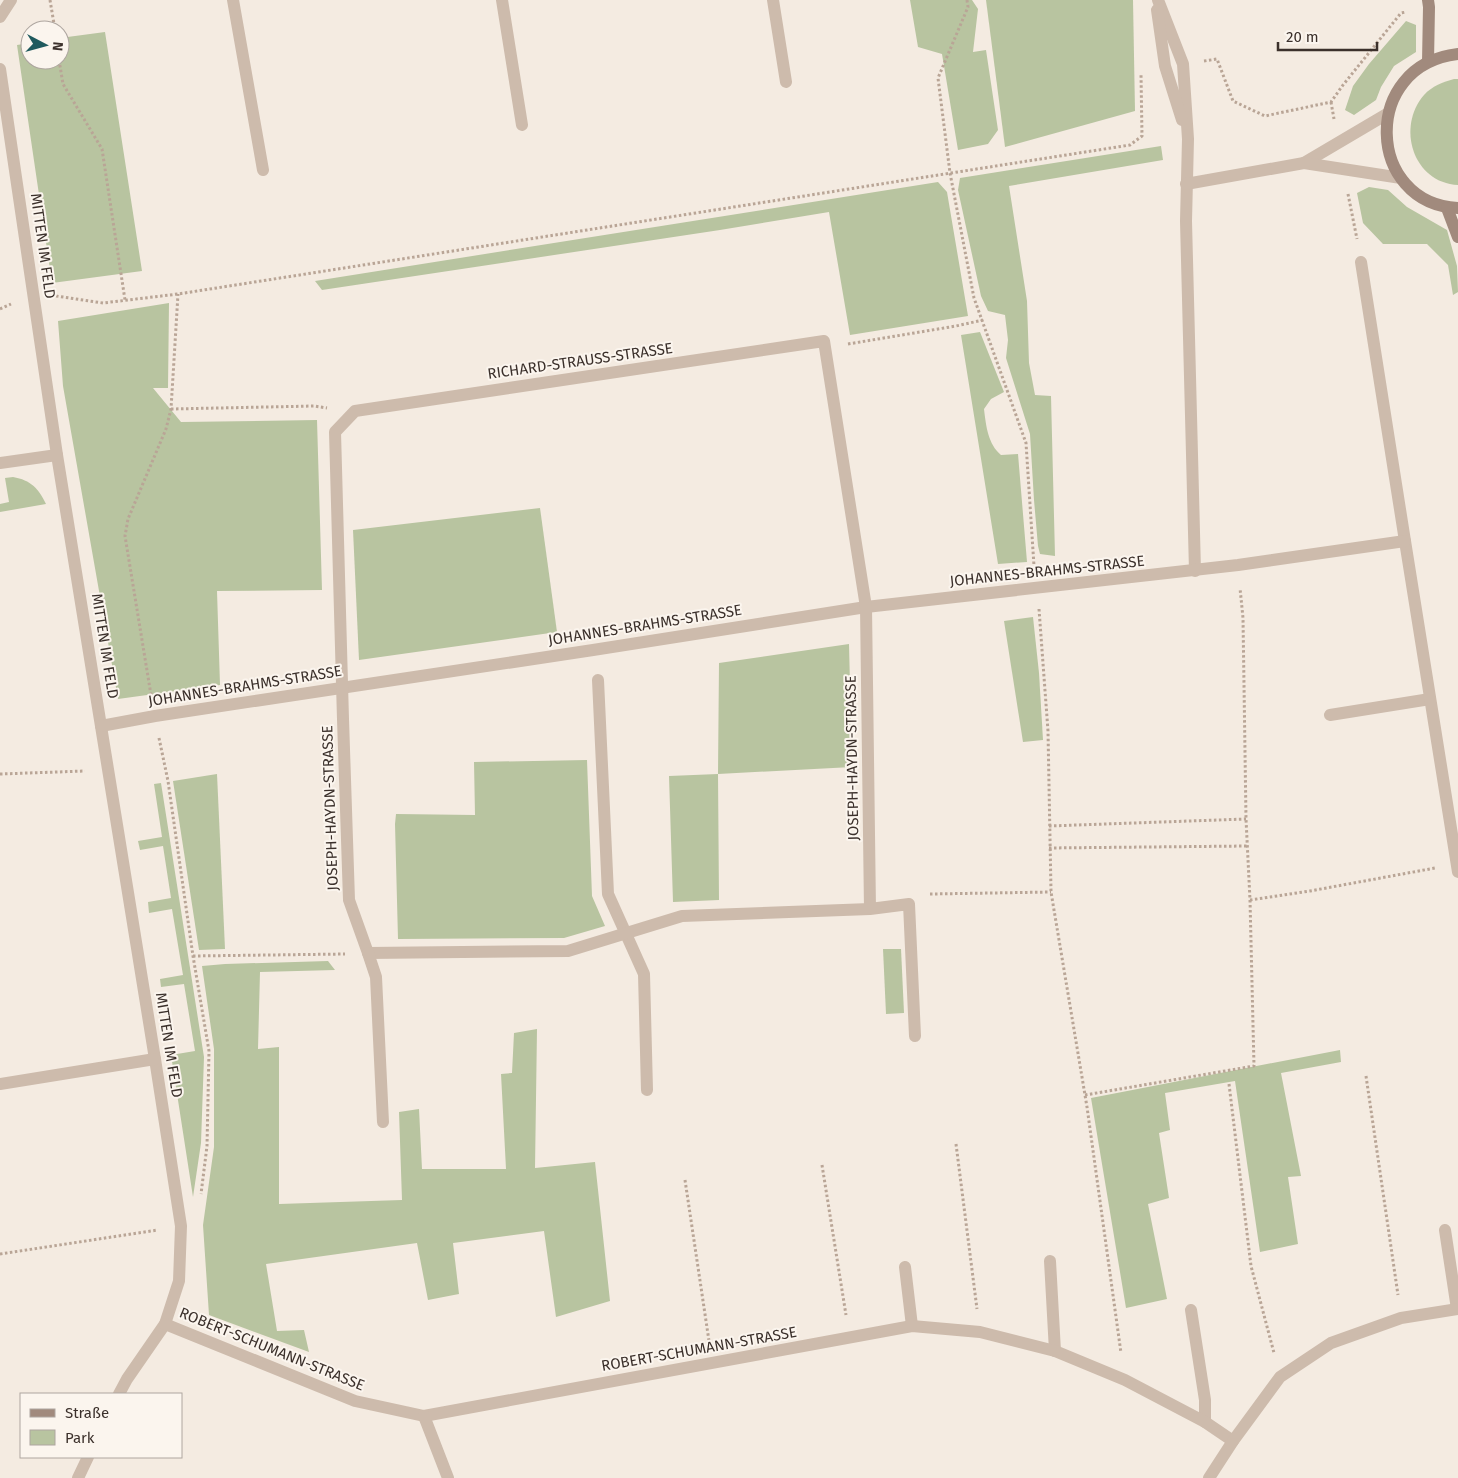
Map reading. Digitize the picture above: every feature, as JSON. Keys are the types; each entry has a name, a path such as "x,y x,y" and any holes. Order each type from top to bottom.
{"main road":[{"path":"1428,4 1428,62"},
{"path":"1458,54 1446,55 1428,62 1410,75 1396,93 1387,114 1386,136 1390,158 1401,178 1414,192 1430,202 1453,208 1458,236"}],"street":[{"path":"0,17 11,0"},
{"path":"233,0 263,170"},
{"path":"502,0 522,125"},
{"path":"773,0 786,82"},
{"path":"1157,0 1183,64 1188,139 1186,184 1195,570"},
{"path":"1157,0 1165,66 1188,139"},
{"name":"MITTEN IM FELD","path":"0,69 57,455 181,1226 179,1281 166,1324 127,1378 120,1393"},
{"path":"1304,163 1387,114"},
{"path":"1186,184 1304,163 1401,178"},
{"path":"1362,262 1404,541 1457,868"},
{"path":"824,341 866,607"},
{"name":"RICHARD-STRAUSS-STRASSE","path":"355,411 824,341"},
{"path":"343,688 336,432 355,411"},
{"path":"0,463 57,455"},
{"name":"JOHANNES-BRAHMS-STRASSE","path":"102,726 155,716 866,607 1238,566 1404,541"},
{"name":"JOSEPH-HAYDN-STRASSE","path":"866,607 870,908"},
{"path":"598,680 608,894 644,974 647,1090"},
{"name":"JOSEPH-HAYDN-STRASSE","path":"343,688 349,900 376,977 383,1122"},
{"path":"1330,715 1430,699"},
{"path":"368,953 568,951 682,916 870,908 908,904 915,1036"},
{"path":"0,1084 155,1059"},
{"path":"1209,1478 1233,1441 1280,1378 1331,1343 1402,1318 1457,1309 1445,1230"},
{"path":"1050,1261 1055,1351"},
{"path":"905,1267 912,1326"},
{"path":"1191,1310 1206,1422"},
{"name":"ROBERT-SCHUMANN-STRASSE","path":"166,1324 355,1401 424,1416 912,1326 980,1332 1055,1351 1125,1380 1206,1422 1233,1441"},
{"path":"424,1416 448,1478"},
{"path":"78,1478 88,1458"}],"path":[{"path":"50,0 53,20"},
{"path":"967,0 968,6 938,78 950,173 974,298 1026,443 1048,731 1052,892 1085,1094 1125,1380"},
{"path":"1183,64 1217,59 1233,101 1265,116 1331,102 1401,13 1428,4"},
{"path":"0,309 8,304 58,296 103,303 178,294 1130,145 1142,136 1141,69 1165,66"},
{"path":"61,70 64,84 102,149 125,300"},
{"path":"0,1254 181,1226 202,1193 207,1146 209,1051 193,956 168,782 125,536 128,519 166,430 172,409 178,294"},
{"path":"824,341 846,344 983,320"},
{"path":"172,409 314,406 355,411"},
{"path":"1085,1094 1254,1066 1246,819 1243,618 1238,566"},
{"path":"0,774 85,771 108,767"},
{"path":"1049,826 1246,819"},
{"path":"1050,848 1247,846"},
{"path":"1250,900 1457,868"},
{"path":"908,904 926,894 1052,892"},
{"path":"193,956 368,953"},
{"path":"1366,1076 1402,1318"},
{"path":"1230,1084 1251,1266 1280,1378"},
{"path":"956,1144 980,1332"},
{"path":"822,1165 849,1338"},
{"path":"685,1180 712,1364"}],"green space":[{"path":"910,0 972,0 978,9 973,52 986,50 998,130 988,144 958,150 942,54 918,47"},
{"path":"986,0 1133,0 1135,111 1005,147"},
{"path":"1406,21 1416,25 1416,52 1394,66 1381,87 1376,100 1354,115 1345,110 1353,86 1369,64"},
{"path":"105,32 142,271 52,283 21,70 70,70 70,37"},
{"path":"17,45 20,45 20,65"},
{"path":"1458,79 1458,185 1442,182 1430,175 1420,164 1414,151 1411,137 1411,122 1416,108 1424,95 1438,85"},
{"path":"1161,146 1163,160 1009,186 1027,301 1029,363 1035,395 1051,396 1055,556 1040,554 1030,434 1006,358 1008,340 1005,315 988,311 981,296 958,190 960,178"},
{"path":"938,182 947,192 968,316 850,335 829,212 322,290 315,281"},
{"path":"1369,187 1388,190 1407,207 1447,230 1457,266 1458,292 1453,295 1448,265 1427,244 1383,244 1363,223 1357,193"},
{"path":"169,303 168,388 153,388 181,422 317,420 322,590 217,591 220,685 118,699 63,386 58,321"},
{"path":"980,332 1004,392 991,399 984,409 988,434 993,446 1001,455 1018,454 1027,562 998,564 961,335"},
{"path":"13,477 25,480 34,486 46,504 0,512 0,504 9,502 5,478"},
{"path":"540,508 557,632 359,660 353,530"},
{"path":"1033,617 1043,740 1023,742 1004,621"},
{"path":"849,644 852,767 718,774 719,663"},
{"path":"587,760 592,896 605,926 564,938 398,939 396,814 475,815 474,762"},
{"path":"217,774 225,949 199,950 173,781"},
{"path":"718,774 719,900 673,902 669,776"},
{"path":"161,783 204,1057 201,1143 193,1197 171,1055 195,1051 184,984 161,987 160,979 183,975 172,909 149,913 148,902 171,898 163,846 140,850 138,841 162,837 154,784"},
{"path":"883,949 901,949 904,1013 886,1014"},
{"path":"328,961 335,970 260,972 258,1049 279,1047 279,1204 402,1200 399,1112 419,1109 422,1169 506,1169 501,1074 512,1073 514,1033 537,1029 535,1168 595,1162 610,1301 556,1317 544,1231 453,1243 459,1294 428,1300 417,1243 266,1264 277,1331 304,1330 309,1352 209,1315 203,1225 214,1147 214,1049 202,966"},
{"path":"1340,1050 1341,1062 1281,1073 1301,1176 1288,1177 1298,1244 1260,1252 1235,1081 1165,1093 1170,1130 1159,1133 1169,1198 1148,1204 1167,1299 1126,1308 1091,1098"}]}
